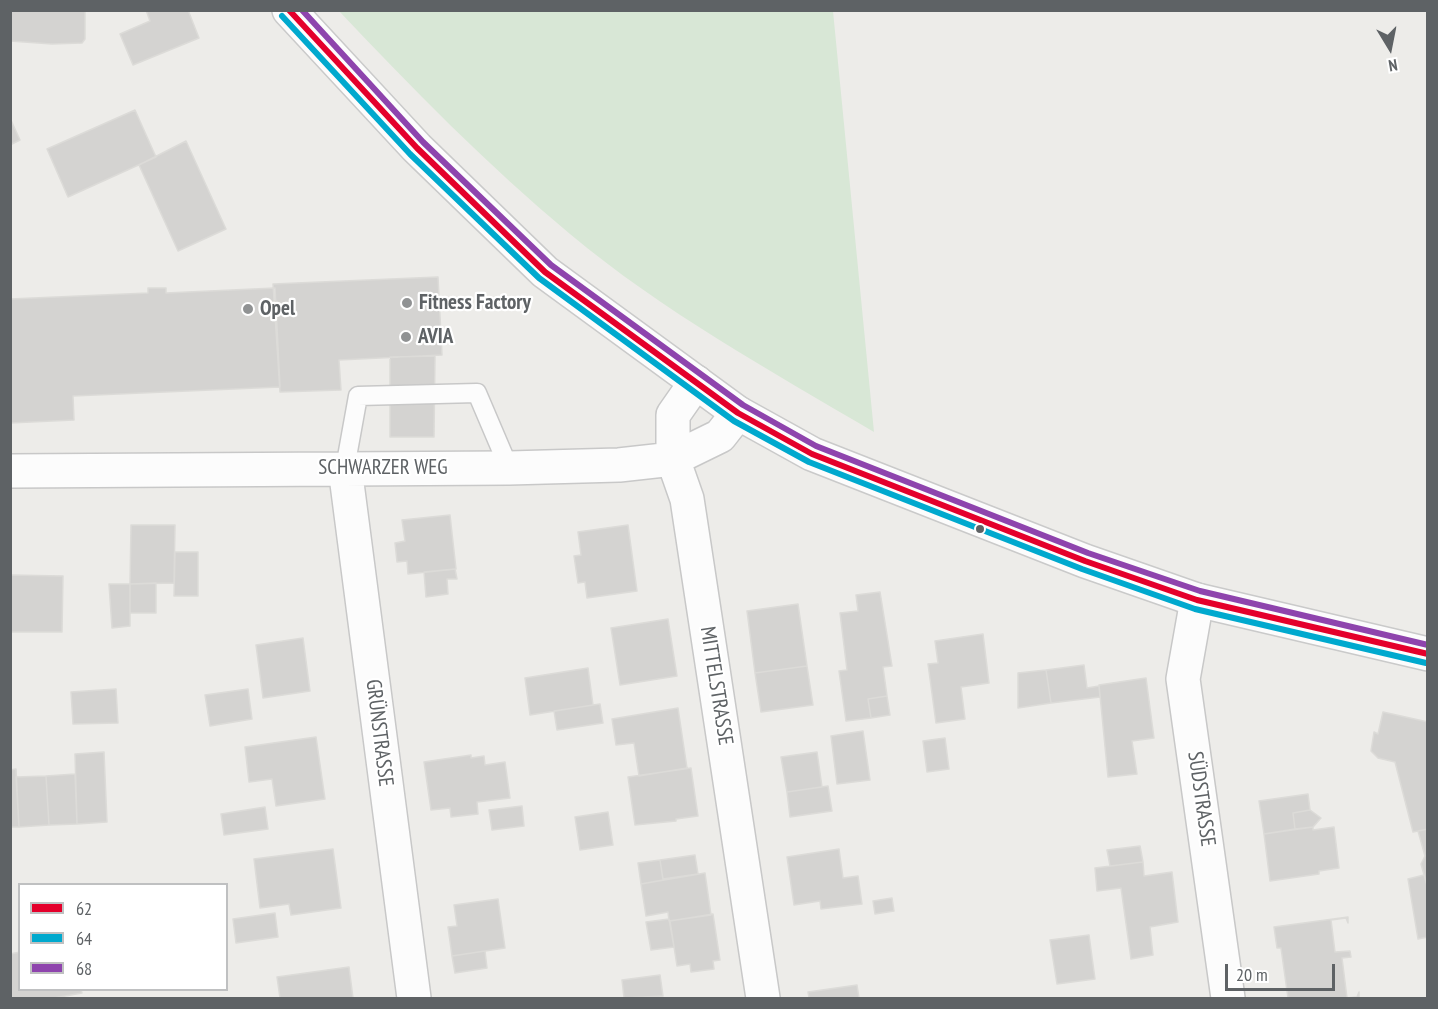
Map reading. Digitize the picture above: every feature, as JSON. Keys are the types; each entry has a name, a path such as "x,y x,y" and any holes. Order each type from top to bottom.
{"street":[{"path":"289,10 417,148 545,272 738,412 812,454 1020,537 1197,600 1428,654"},
{"name":"MITTELSTRASSE","path":"696,382 673,415 672,459 687,499 763,999"},
{"name":"SCHWARZER WEG","path":"10,471 509,468 619,465 672,459 720,436 738,412"},
{"name":"GRÜNSTRASSE","path":"345,468 414,999"},
{"name":"SÜDSTRASSE","path":"1197,600 1183,679 1228,999"}],"lane":[{"path":"345,468 358,396 477,393 509,468"}],"green space":[{"path":"339,11 833,11 874,432 718,339 605,262 480,154"}],"building":[{"path":"10,10 85,10 85,39 82,43 52,44 10,41"},
{"path":"146,10 188,10 199,38 133,65 120,34 150,21"},
{"path":"135,110 156,157 68,197 47,149"},
{"path":"10,118 20,140 10,145"},
{"path":"186,141 226,229 178,251 139,165"},
{"path":"438,277 442,355 339,360 341,390 280,392 273,284"},
{"path":"148,288 166,288 166,293 275,288 280,387 73,396 74,420 10,423 10,299 148,293"},
{"path":"435,356 434,437 390,437 390,357"},
{"path":"450,515 456,569 408,574 407,561 397,562 395,543 405,541 402,520"},
{"path":"131,525 175,525 174,583 130,584"},
{"path":"628,525 637,591 587,598 585,582 578,583 574,556 581,555 578,532"},
{"path":"175,552 198,552 198,596 174,596"},
{"path":"455,569 457,579 447,579 448,594 426,597 424,572"},
{"path":"10,575 63,576 62,632 10,632"},
{"path":"156,583 156,613 130,613 130,584"},
{"path":"109,584 130,584 130,626 112,628"},
{"path":"880,592 892,666 883,667 887,696 868,699 871,718 846,721 839,671 847,670 840,613 858,611 856,595"},
{"path":"798,604 807,666 755,673 747,611"},
{"path":"668,619 677,676 620,685 611,628"},
{"path":"983,634 989,683 961,687 965,719 936,723 928,664 938,663 935,641"},
{"path":"303,638 310,691 263,698 256,645"},
{"path":"1084,665 1087,688 1099,686 1100,697 1051,703 1046,670"},
{"path":"807,666 813,705 761,712 755,673"},
{"path":"588,668 593,705 530,715 525,678"},
{"path":"1046,670 1051,703 1018,708 1018,673"},
{"path":"1146,678 1154,738 1132,741 1137,774 1108,777 1099,685"},
{"path":"116,689 118,723 73,724 71,692"},
{"path":"248,689 252,719 210,726 205,695"},
{"path":"887,696 890,715 871,718 868,699"},
{"path":"600,704 603,723 557,730 554,711"},
{"path":"678,708 687,768 639,776 634,743 616,745 612,719"},
{"path":"1383,712 1428,722 1428,829 1413,832 1395,762 1378,758 1371,751 1374,732 1378,734"},
{"path":"863,731 870,780 837,784 831,736"},
{"path":"316,737 325,799 276,806 272,779 249,782 245,747"},
{"path":"945,738 949,769 927,772 923,741"},
{"path":"104,752 107,822 77,824 75,754"},
{"path":"817,752 822,787 787,792 781,757"},
{"path":"471,755 471,758 484,756 485,765 505,762 510,798 477,802 478,814 451,817 450,808 431,810 424,762"},
{"path":"691,768 698,816 676,819 676,821 635,825 628,777"},
{"path":"16,769 19,827 10,827 10,770"},
{"path":"75,774 77,824 49,825 46,776"},
{"path":"46,776 49,825 19,827 16,777"},
{"path":"828,786 832,811 790,817 787,792"},
{"path":"1308,794 1310,810 1293,813 1295,829 1264,834 1259,801"},
{"path":"522,806 524,826 492,830 489,810"},
{"path":"265,807 268,829 224,835 221,814"},
{"path":"1310,810 1321,818 1313,827 1295,829 1293,813"},
{"path":"608,812 613,845 580,850 575,817"},
{"path":"1313,827 1313,830 1334,827 1339,868 1319,871 1319,874 1270,881 1264,834"},
{"path":"1428,829 1428,889 1421,864 1425,856 1418,831"},
{"path":"1140,846 1143,862 1110,866 1107,850"},
{"path":"333,849 341,908 291,915 289,904 260,908 254,859"},
{"path":"839,849 843,878 858,876 862,904 821,909 820,901 794,905 787,857"},
{"path":"695,855 698,874 663,879 660,860"},
{"path":"660,860 663,880 641,884 638,863"},
{"path":"1143,862 1144,876 1172,872 1178,922 1150,927 1153,955 1131,959 1121,888 1097,891 1095,868"},
{"path":"705,873 711,915 669,921 668,912 646,916 641,884"},
{"path":"1424,875 1428,889 1428,937 1418,939 1408,879"},
{"path":"892,898 894,911 875,914 873,901"},
{"path":"498,899 505,948 452,956 448,927 457,926 454,905"},
{"path":"275,913 278,937 236,943 233,919"},
{"path":"713,914 720,960 713,961 714,969 691,972 690,964 677,966 670,921"},
{"path":"1348,917 1348,923 1346,918 1331,920 1335,952 1350,951 1351,957 1342,958 1347,998 1288,998 1281,948 1277,948 1274,927"},
{"path":"669,919 674,947 651,950 646,922"},
{"path":"1089,935 1095,979 1057,984 1050,940"},
{"path":"485,951 487,968 455,973 452,956"},
{"path":"18,952 18,991 81,991 82,993 54,998 10,998 10,954"},
{"path":"349,967 353,998 280,998 277,977"},
{"path":"660,975 663,996 624,998 622,980"},
{"path":"857,985 859,998 809,998 808,992"}],"transit line":[{"name":"62","path":"289,10 417,148 545,272 738,413 812,454 1085,561 1197,600 1428,654"},
{"name":"68","path":"302,10 423,142 551,265 743,405 816,446 1088,553 1200,591 1428,645"},
{"name":"64","path":"282,16 410,154 539,278 734,421 809,462 1082,569 1195,609 1426,663"}],"place":[{"name":"Fitness Factory","path":"407,303"},
{"name":"Opel","path":"248,309"},
{"name":"AVIA","path":"406,337"}]}
